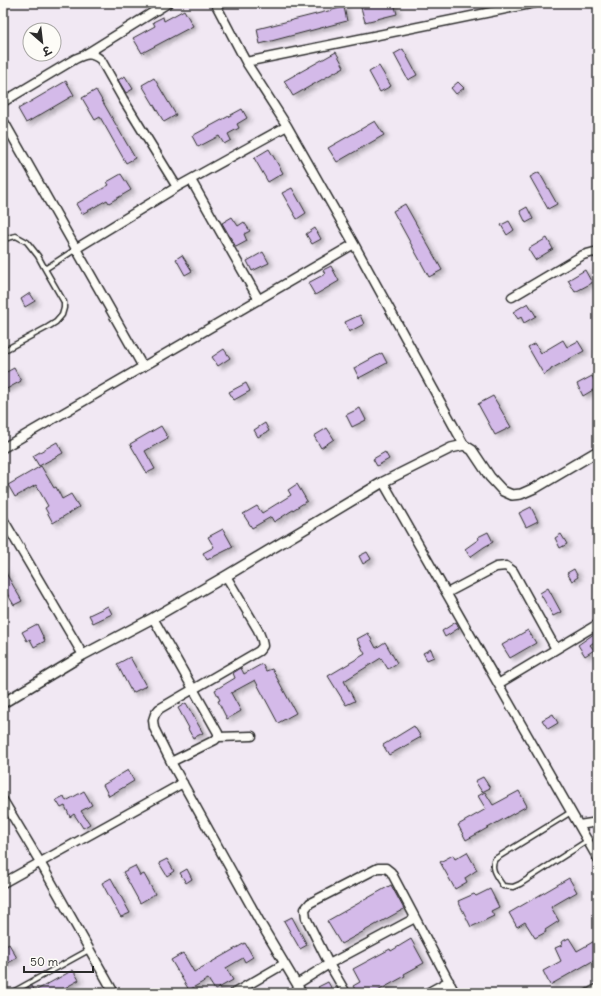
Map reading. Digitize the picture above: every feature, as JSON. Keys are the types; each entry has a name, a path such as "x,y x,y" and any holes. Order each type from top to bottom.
{"street":[{"path":"3,102 86,54 168,3"},
{"path":"215,3 246,62 287,126 354,244 464,445 472,450 490,477 504,491 512,495 521,494 598,451"},
{"path":"246,62 535,3"},
{"path":"86,54 95,56 101,60 177,187"},
{"path":"3,120 144,367"},
{"path":"77,248 177,187 287,126"},
{"path":"191,180 259,300"},
{"path":"3,448 354,244"},
{"path":"512,297 583,255 594,252 598,254"},
{"path":"3,703 83,656 226,576 384,482 451,448 464,445"},
{"path":"384,482 598,859"},
{"path":"3,519 83,656"},
{"path":"447,593 496,567 506,566 513,571 556,648"},
{"path":"226,576 258,630 263,646 259,651 159,708 152,720 154,728 171,762 261,924 302,993"},
{"path":"153,618 218,733 218,737"},
{"path":"498,684 598,624"},
{"path":"171,762 216,740 218,737 252,736"},
{"path":"3,883 183,783"},
{"path":"3,800 114,993"},
{"path":"578,826 598,822"},
{"path":"346,993 329,964 306,918 305,909 310,903 378,868 386,868 391,872 455,993"},
{"path":"297,984 329,964 414,918"},
{"path":"234,993 284,964"},
{"path":"427,993 449,981"}],"lane":[{"path":"3,239 16,236 27,242 38,256 64,302 62,315 56,322 3,351"},
{"path":"45,269 77,248"},
{"path":"571,812 495,860 492,864 493,870 504,886 512,887 520,884 587,841"},
{"path":"11,993 90,950"},
{"path":"585,993 598,986"}],"building":[{"path":"394,3 397,14 365,22 360,4"},
{"path":"344,7 347,21 260,44 257,29"},
{"path":"184,10 193,26 142,53 133,38 155,26 153,22 163,17 164,21"},
{"path":"403,49 417,75 408,80 394,54"},
{"path":"336,52 344,67 293,96 284,81"},
{"path":"379,66 391,86 380,92 369,72"},
{"path":"125,76 133,89 126,93 118,80"},
{"path":"154,78 176,115 164,122 142,85"},
{"path":"66,81 74,95 26,123 18,109"},
{"path":"458,82 464,88 456,94 451,88"},
{"path":"96,90 135,158 126,163 100,117 95,120 82,98"},
{"path":"242,109 247,118 237,124 239,128 228,134 231,140 224,144 219,136 198,147 192,136"},
{"path":"375,121 384,135 337,162 328,148"},
{"path":"269,149 283,173 268,182 254,158"},
{"path":"539,172 557,204 548,209 530,177"},
{"path":"121,174 131,190 109,203 107,200 82,214 76,204 109,185 107,182"},
{"path":"292,188 306,213 297,219 282,193"},
{"path":"405,204 442,270 429,277 393,211"},
{"path":"527,207 533,219 526,223 520,211"},
{"path":"232,217 238,226 244,222 250,231 244,234 247,241 236,247 222,223"},
{"path":"509,221 514,230 507,235 501,225"},
{"path":"315,228 321,239 312,244 306,234"},
{"path":"547,238 553,249 535,260 528,249"},
{"path":"263,252 269,263 252,271 247,261"},
{"path":"182,255 192,271 185,275 176,259"},
{"path":"331,266 339,281 315,295 308,283 325,274 323,270"},
{"path":"585,270 592,283 575,292 568,280"},
{"path":"30,293 35,301 25,307 21,299"},
{"path":"528,303 536,316 524,323 521,317 518,319 513,312"},
{"path":"360,315 364,324 349,332 345,322"},
{"path":"563,340 567,347 578,341 584,351 551,369 544,375 528,347 535,343 541,353"},
{"path":"224,349 230,358 218,366 212,357"},
{"path":"382,353 387,363 359,378 354,368"},
{"path":"14,368 21,381 3,391 3,374"},
{"path":"592,376 598,387 583,396 577,384"},
{"path":"246,383 250,391 234,400 229,392"},
{"path":"493,396 511,427 495,435 478,404"},
{"path":"360,408 366,420 352,427 346,415"},
{"path":"265,423 269,431 258,437 254,430"},
{"path":"161,426 168,438 145,451 155,469 147,473 130,444"},
{"path":"327,428 334,439 321,448 314,436"},
{"path":"57,442 63,453 39,466 33,456"},
{"path":"385,452 389,459 377,466 373,459"},
{"path":"41,466 54,488 56,487 62,499 71,494 79,507 53,523 45,508 48,506 36,485 15,497 8,485"},
{"path":"297,484 307,501 274,522 271,517 252,528 243,514 257,506 262,513 291,495 288,490"},
{"path":"531,507 538,521 526,527 519,513"},
{"path":"223,529 233,547 207,560 203,553 214,547 208,537"},
{"path":"488,532 493,542 470,557 465,549 479,539 478,537"},
{"path":"561,534 567,544 560,548 555,538"},
{"path":"367,552 371,559 363,564 359,556"},
{"path":"3,568 22,601 14,605 3,587"},
{"path":"574,569 578,577 572,581 567,573"},
{"path":"548,588 561,612 553,616 540,593"},
{"path":"108,606 112,614 93,623 89,615"},
{"path":"456,622 459,628 445,637 442,631"},
{"path":"37,624 45,641 34,647 30,639 27,641 22,632"},
{"path":"528,630 536,643 510,658 502,645"},
{"path":"598,631 598,639 590,645 594,650 585,656 578,645"},
{"path":"368,633 376,648 385,642 397,663 388,669 381,658 344,681 355,701 346,705 328,676 365,654 357,639"},
{"path":"431,649 434,657 427,660 423,653"},
{"path":"130,657 146,686 132,693 117,664"},
{"path":"262,664 266,671 272,669 296,713 278,723 255,680 231,693 241,711 227,719 218,701 220,700 215,690 235,678 233,673 241,668 244,674"},
{"path":"186,703 203,733 193,738 178,708"},
{"path":"553,714 558,723 548,729 542,720"},
{"path":"414,726 421,737 389,755 383,745"},
{"path":"128,770 134,781 109,796 103,785"},
{"path":"483,777 490,788 482,792 475,781"},
{"path":"84,791 92,805 81,811 90,824 83,828 74,814 70,817 65,806 61,808 56,800 64,796 66,801"},
{"path":"519,791 527,806 466,840 458,825 486,809 478,796 485,792 493,805"},
{"path":"467,852 477,870 465,878 467,882 455,889 440,862 453,855 455,859"},
{"path":"167,859 174,871 167,876 159,863"},
{"path":"135,866 140,876 144,874 155,894 140,903 123,872"},
{"path":"187,869 192,879 186,883 180,873"},
{"path":"111,878 130,913 121,917 102,883"},
{"path":"569,878 577,892 551,907 559,921 545,930 546,932 535,938 525,922 517,927 509,913"},
{"path":"391,885 404,909 341,944 327,921"},
{"path":"490,889 499,907 491,911 494,916 471,927 458,901 474,894 476,896"},
{"path":"292,917 307,945 300,949 284,921"},
{"path":"569,938 577,951 598,939 598,958 550,985 543,971 561,961 555,948 562,945 561,942"},
{"path":"411,939 424,963 404,974 405,976 374,993 357,993 353,986 360,982 353,969 390,949 391,951"},
{"path":"245,943 253,957 245,962 243,958 226,968 233,980 215,990 208,979 189,990 171,960 183,953 194,972"},
{"path":"9,944 17,958 3,966 3,948"},
{"path":"73,970 79,980 56,993 27,993 25,989 32,986 35,991"},
{"path":"328,982 334,993 322,993 318,987"}]}
